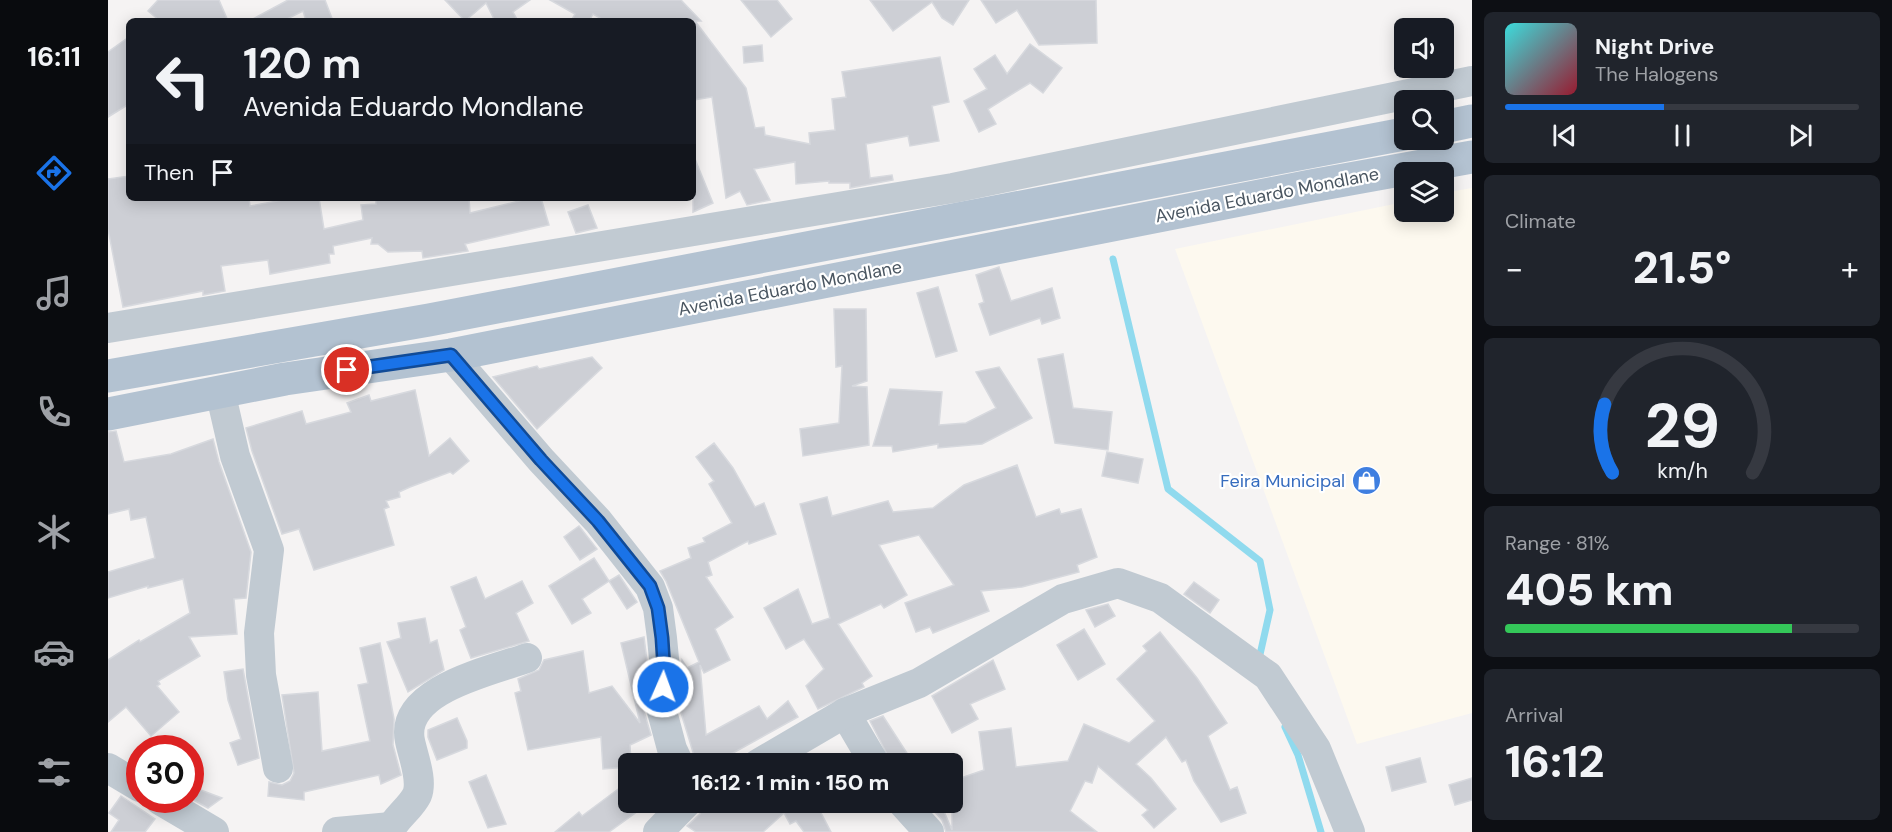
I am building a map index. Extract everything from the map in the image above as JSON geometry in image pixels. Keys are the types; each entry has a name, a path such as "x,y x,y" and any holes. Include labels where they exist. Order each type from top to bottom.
{"main road":[{"path":"1454,125 1472,121"},
{"name":"Avenida Eduardo Mondlane","path":"108,376 429,320 1394,137"},
{"name":"Avenida Eduardo Mondlane","path":"108,414 285,379 451,355 1311,186 1472,157"}],"street":[{"path":"108,328 953,188 1472,81"},
{"path":"451,355 541,460 598,521 650,586 658,608 662,638 664,669 660,704 674,753"},
{"path":"220,392 235,456 269,550 260,633 260,654 261,675 278,768"},
{"path":"777,753 845,713 919,683 1063,599 1118,583 1160,598 1268,676 1316,748 1350,832"},
{"path":"338,832 390,830 417,796 419,785 408,731 411,716 419,705 433,694 527,658"},
{"path":"845,713 868,753"},
{"path":"108,768 126,779"},
{"path":"182,813 214,832"},
{"path":"658,832 676,813"},
{"path":"912,813 929,832"}],"shaded area":[{"name":"Feira Municipal","path":"1472,188 1472,713 1357,744 1175,249 1394,204 1394,222 1454,222 1454,191"}],"building":[{"path":"158,0 219,0 227,18 156,18 148,11"},
{"path":"288,0 325,0 332,18 305,18 303,11 289,18 255,18"},
{"path":"445,0 530,0 513,12 516,18 494,18 486,3 468,18 462,18"},
{"path":"550,0 681,0 701,21 696,21 696,18 600,18 593,14 591,18 573,18 575,14"},
{"path":"741,0 777,0 792,19 771,37"},
{"path":"870,0 969,0 953,25 942,18 932,2 893,31"},
{"path":"981,0 1096,0 1097,43 1039,45 1017,10 996,23"},
{"path":"696,22 746,88 755,128 764,127 765,135 810,144 809,133 835,130 832,99 846,97 842,72 940,57 949,102 932,106 939,141 910,146 908,136 866,144 870,178 892,175 893,180 850,188 850,183 829,183 829,181 796,184 795,162 754,169 770,200 747,205 740,191 726,198 712,97 696,100"},
{"path":"126,39 126,106 108,117 108,52"},
{"path":"1030,44 1062,68 1043,93 1030,83 988,109 996,124 979,132 964,101 987,89 974,69 995,55 1007,74"},
{"path":"762,45 763,61 744,63 743,47"},
{"path":"696,161 713,203 693,212 693,201 696,201"},
{"path":"126,176 126,201 249,201 250,206 278,201 319,201 324,229 363,220 361,205 376,204 376,201 469,201 470,213 519,201 542,201 549,225 465,244 468,251 423,258 422,251 388,252 378,244 371,244 372,238 333,246 334,254 329,254 330,263 270,274 268,260 221,266 225,291 203,295 203,291 123,307 108,229 108,179"},
{"path":"588,205 597,228 576,233 568,212"},
{"path":"999,267 1011,301 1052,288 1060,318 1042,324 1040,318 990,335 979,304 984,302 976,275"},
{"path":"938,287 957,351 936,357 917,293"},
{"path":"834,309 866,309 867,381 852,386 867,387 869,445 803,456 800,429 839,423 842,366 836,367"},
{"path":"1063,354 1073,408 1112,412 1108,450 1055,443 1038,359"},
{"path":"592,357 602,368 537,429 493,377 537,366 539,369"},
{"path":"999,367 1032,418 982,444 938,448 938,444 893,452 892,446 873,446 890,389 942,392 939,425 966,423 996,408 976,372"},
{"path":"415,390 429,456 450,438 469,461 453,474 450,472 410,487 399,492 400,497 386,501 389,507 384,509 394,545 314,570 299,529 282,534 246,428 302,411 306,424 351,412 347,403 369,395 371,401"},
{"path":"116,431 124,462 171,454 213,439 251,552 246,598 234,599 237,634 189,637 200,656 158,681 160,684 157,686 179,712 152,735 126,707 108,722 108,660 139,640 140,642 190,613 183,579 148,588 148,586 108,598 108,572 155,558 146,517 131,520 129,509 108,514 108,432"},
{"path":"714,443 733,468 755,507 764,503 776,534 749,544 748,541 708,562 712,575 706,577 733,617 715,629 730,660 704,673 700,665 706,735 759,706 767,719 788,701 798,717 733,753 693,753 678,703 682,660 687,668 699,662 660,571 691,558 688,548 705,542 703,538 732,523 709,484 714,481 696,457"},
{"path":"1107,452 1143,459 1138,483 1102,476"},
{"path":"1017,465 1036,517 1059,509 1061,514 1081,509 1097,557 1077,565 1079,572 1022,587 981,591 989,611 933,633 930,627 916,632 905,603 954,585 919,535 879,545 907,595 884,608 881,604 838,624 872,676 862,683 864,687 818,709 806,686 824,669 804,639 786,649 764,608 798,589 812,624 830,618 800,504 827,497 832,516 888,501 893,512 933,508 964,485"},
{"path":"579,526 597,549 580,560 564,537"},
{"path":"594,558 609,581 582,599 591,613 572,624 549,586"},
{"path":"619,575 637,602 627,609 609,581"},
{"path":"476,577 485,599 522,581 533,603 516,613 529,641 471,658 460,630 466,627 451,587"},
{"path":"1194,582 1219,600 1210,613 1184,594"},
{"path":"1108,604 1115,616 1095,627 1086,610"},
{"path":"425,618 430,643 437,640 444,670 408,692 387,642 401,638 398,623"},
{"path":"1084,629 1105,664 1078,680 1057,645"},
{"path":"1160,632 1197,678 1227,723 1208,736 1230,790 1237,787 1246,813 1221,822 1194,781 1186,760 1182,762 1166,737 1136,764 1151,778 1176,809 1154,828 1142,815 1148,810 1098,766 1092,783 1085,781 1070,811 1097,832 946,832 942,820 936,813 945,813 952,830 952,813 963,813 963,777 984,770 979,732 1011,728 1016,767 1068,761 1084,724 1129,743 1155,721 1117,679 1147,651 1143,646"},
{"path":"644,637 648,669 643,708 651,735 630,745 630,753 618,753 618,768 603,769 601,737 528,750 515,693 521,691 518,679 539,670 544,660 583,651 589,693 612,686 640,723 621,643"},
{"path":"380,643 394,719 393,745 401,775 381,784 379,775 304,792 304,800 268,796 269,782 282,785 290,781 294,773 282,695 318,692 322,751 370,741 358,685 368,683 360,648"},
{"path":"993,660 1005,689 970,704 978,719 952,733 932,696"},
{"path":"243,669 259,758 238,765 230,743 241,739 228,700 224,672"},
{"path":"883,716 907,753 886,753 870,721"},
{"path":"457,718 467,741 467,748 437,760 428,737 428,730"},
{"path":"1420,758 1426,782 1392,791 1386,767"},
{"path":"486,775 506,824 488,828 469,782"},
{"path":"1472,778 1472,800 1455,805 1449,785"},
{"path":"618,789 618,813 635,813 609,832 555,832 579,812 582,816"},
{"path":"204,791 222,798 208,808 204,806"},
{"path":"121,796 126,799 126,813 146,813 155,819 145,832 111,832 119,820 109,813"},
{"path":"784,813 763,832 696,832 687,826 700,814"},
{"path":"784,813 821,813 831,832 804,832 796,821 790,824"}],"waterway":[{"path":"1113,259 1168,489 1260,561 1270,610 1259,659"},
{"path":"1285,727 1298,755 1321,832"}],"place":[{"name":"Feira Municipal","path":"1366,481"}],"route":[{"path":"347,370 451,355 541,460 598,521 650,586 658,608 662,638 663,687"}]}
